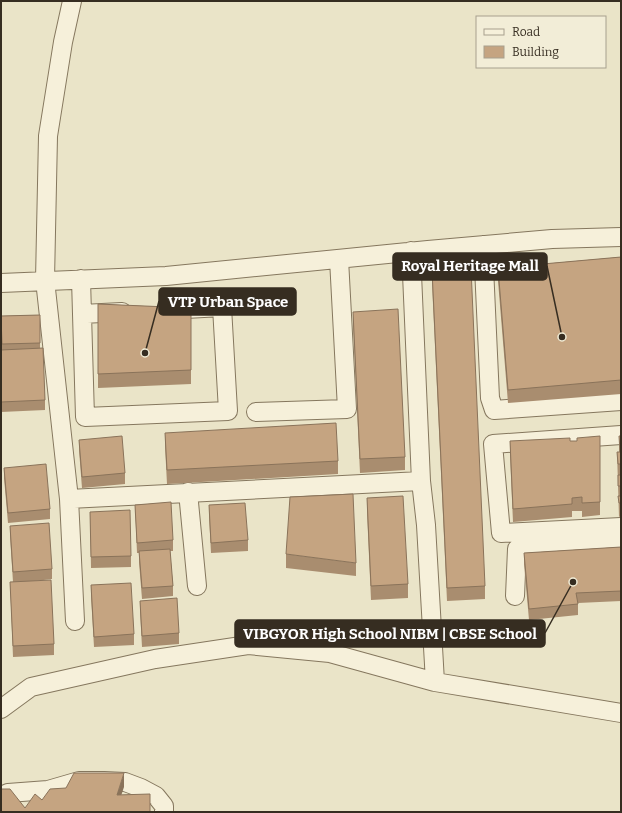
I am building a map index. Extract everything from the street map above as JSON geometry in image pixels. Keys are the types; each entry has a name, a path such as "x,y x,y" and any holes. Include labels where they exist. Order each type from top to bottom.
{"street":[{"path":"72,1 63,42 48,136 45,280 69,498 75,621"},
{"path":"1,283 166,276 411,251 552,239 621,237"},
{"path":"484,245 490,398 494,410 621,401"},
{"path":"411,251 421,481 426,526 435,682"},
{"path":"256,412 347,409 339,259"},
{"path":"81,279 84,418 228,412 222,307 82,314"},
{"path":"621,435 493,444 501,533 621,527"},
{"path":"69,498 421,481"},
{"path":"188,492 197,586"},
{"path":"515,596 516,550 523,547 621,543"},
{"path":"1,709 31,687 156,659 248,644 330,653 435,682 621,713"},
{"path":"1,796 8,793 48,790 79,781 125,782 156,796 164,806 164,812"}],"building":[{"path":"621,257 621,380 508,390 498,268"},
{"path":"471,268 485,586 447,588 432,270"},
{"path":"98,304 191,308 191,370 98,374"},
{"path":"398,309 405,457 360,459 353,312"},
{"path":"40,315 40,343 2,344 1,316"},
{"path":"43,348 45,400 1,402 1,350"},
{"path":"336,423 338,461 167,470 165,433"},
{"path":"122,436 125,473 82,477 79,440"},
{"path":"600,436 600,502 582,503 582,497 572,498 572,504 513,509 510,441 570,438 570,441 577,441 577,438"},
{"path":"619,436 621,436 621,464 618,464 617,452 620,452"},
{"path":"46,464 50,509 8,513 4,468"},
{"path":"618,475 621,475 621,486 618,486"},
{"path":"353,494 356,563 286,554 290,497"},
{"path":"403,496 408,584 371,586 367,498"},
{"path":"618,496 621,496 621,503 619,503"},
{"path":"171,502 173,540 137,543 135,505"},
{"path":"245,503 248,540 211,543 209,505"},
{"path":"130,510 131,556 91,557 90,512"},
{"path":"49,523 52,569 13,572 10,526"},
{"path":"621,547 621,591 576,593 578,604 529,609 524,553"},
{"path":"170,549 173,586 142,588 139,551"},
{"path":"51,580 54,644 13,646 10,582"},
{"path":"131,583 134,634 94,637 91,585"},
{"path":"177,598 179,633 142,636 140,601"},
{"path":"74,773 124,773 117,795 150,794 150,812 1,812 1,789 10,789 25,808 35,794 42,800 50,789 66,788"}],"place":[{"name":"Royal Heritage Mall","path":"562,337"},
{"name":"VTP Urban Space","path":"145,353"},
{"name":"VIBGYOR High School NIBM | CBSE School","path":"573,582"}]}
